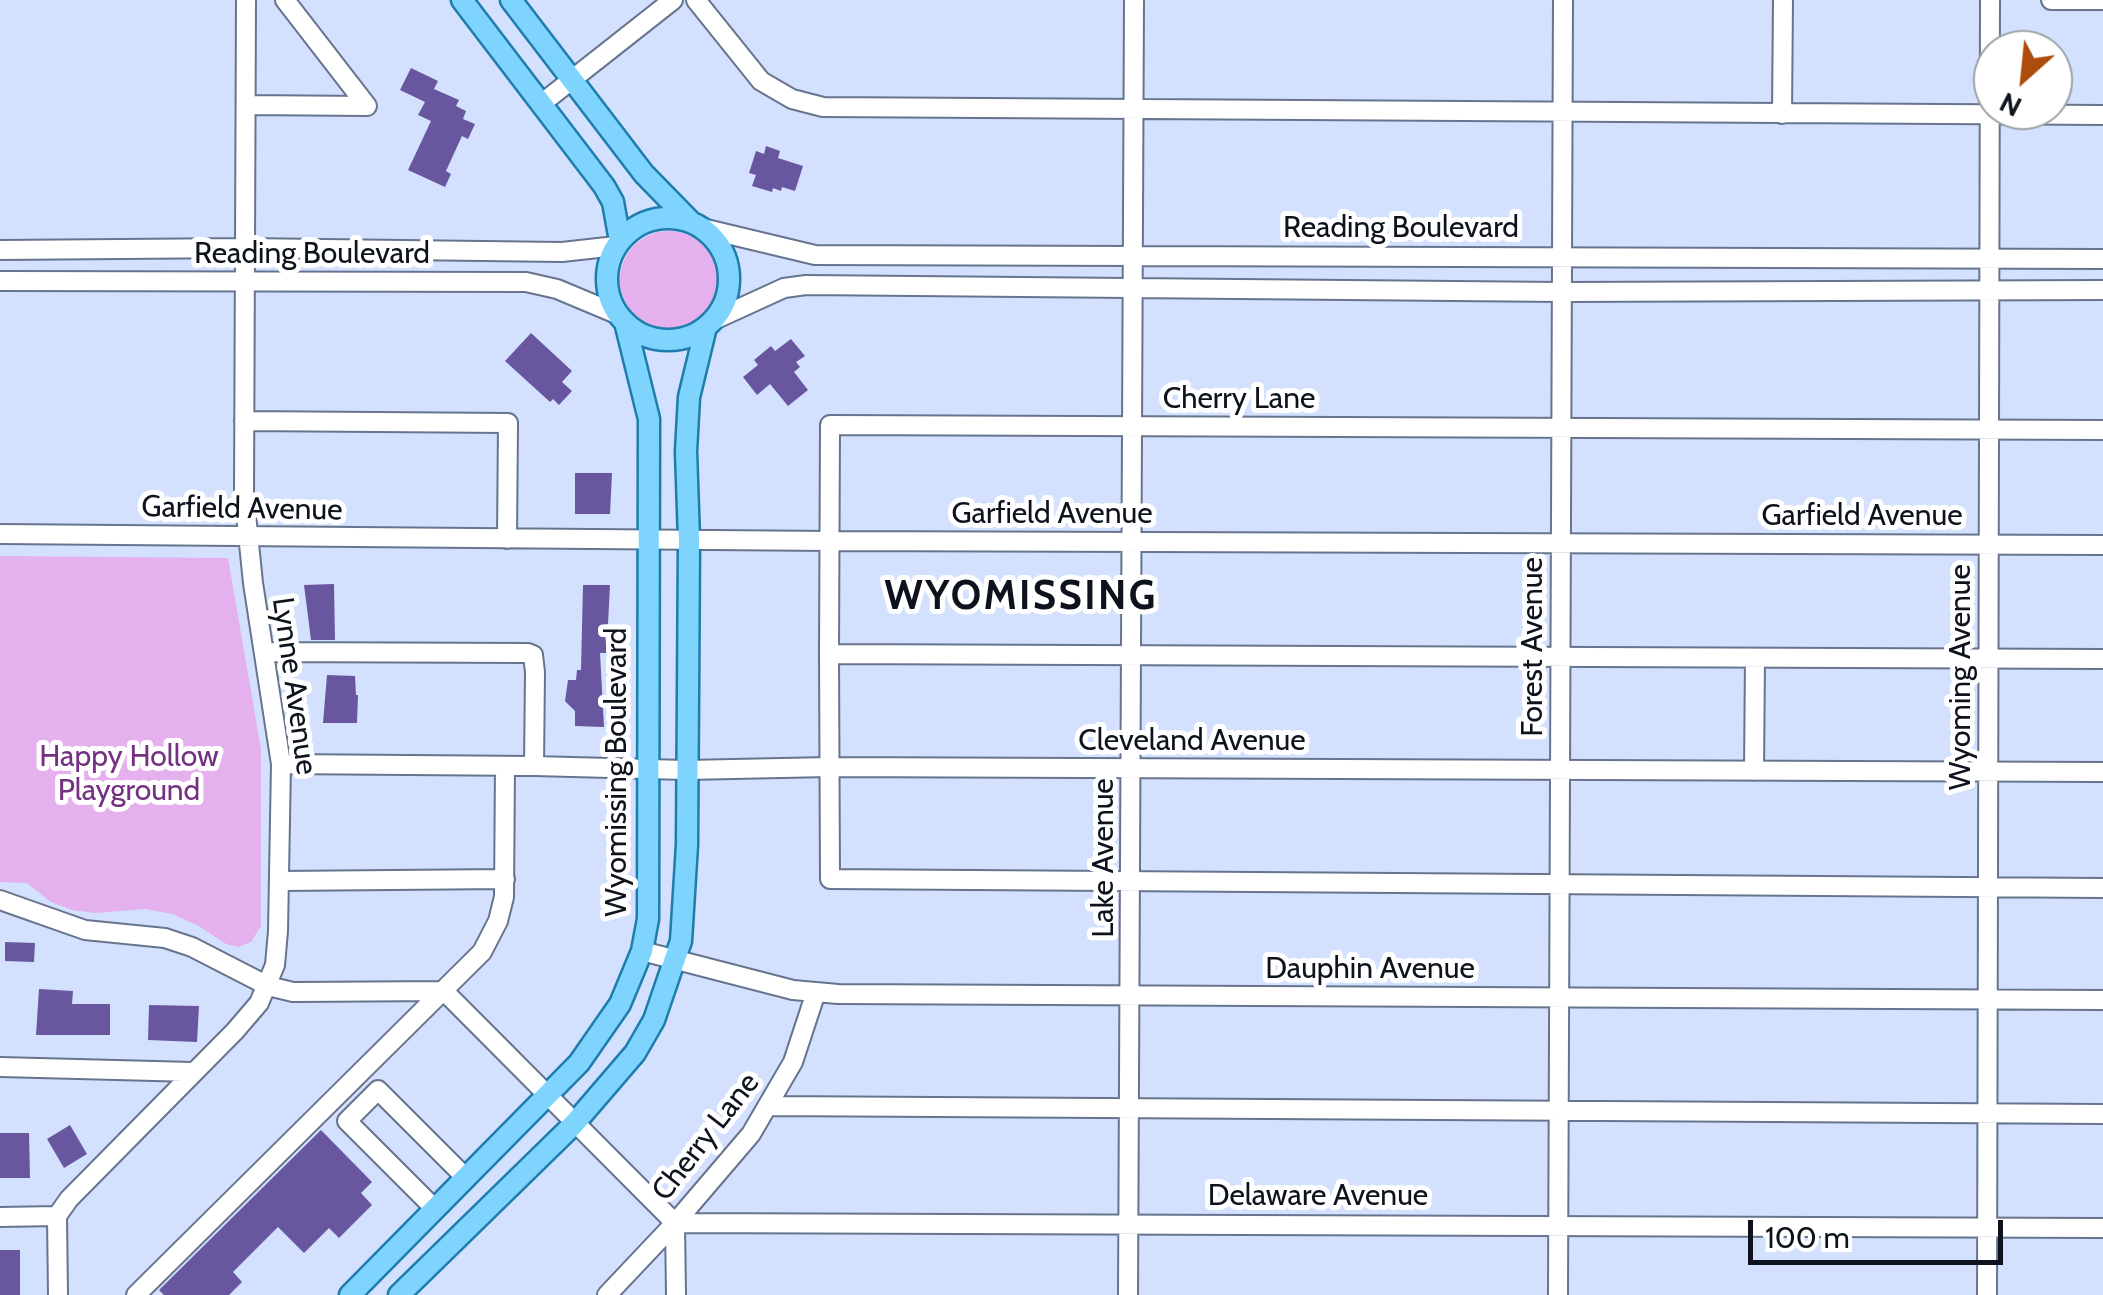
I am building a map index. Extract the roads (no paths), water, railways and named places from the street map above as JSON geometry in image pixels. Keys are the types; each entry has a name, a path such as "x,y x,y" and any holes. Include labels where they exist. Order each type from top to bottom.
{"main road":[{"path":"462,0 604,186 615,210 618,243 607,277 611,301 622,318 647,336 664,340 690,336 709,324"},
{"path":"399,1295 574,1124 635,1053 654,1020 684,915 689,396 709,324 728,294 729,272 722,250 644,174 511,0"},
{"path":"618,243 648,221 666,218 696,225"},
{"name":"Wyomissing Boulevard","path":"350,1295 548,1096 604,1030 632,981 642,951 648,919 650,419 622,318"}],"street":[{"name":"Lynne Avenue","path":"57,1216 235,1031 268,986 278,931 281,764 246,536 246,0"},
{"path":"246,105 367,106 285,0"},
{"path":"541,104 673,0"},
{"path":"696,0 761,81 781,95 810,105 1134,111 1973,114"},
{"name":"Lake Avenue","path":"1128,1295 1134,0"},
{"name":"Forest Avenue","path":"1558,1295 1562,0"},
{"path":"1782,114 1783,0"},
{"name":"Wyoming Avenue","path":"1990,0 1990,30"},
{"path":"2050,0 2103,0"},
{"path":"2073,115 2103,115"},
{"name":"Wyoming Avenue","path":"1986,1295 1990,130"},
{"name":"Reading Boulevard","path":"696,225 816,256 2103,259"},
{"name":"Reading Boulevard","path":"0,250 562,252 594,251 618,243"},
{"name":"Reading Boulevard","path":"0,282 526,282 557,289 622,318"},
{"name":"Reading Boulevard","path":"709,324 784,288 806,285 1562,292 2103,290"},
{"path":"244,421 508,423 507,539"},
{"name":"Cherry Lane","path":"1132,882 830,879 830,425 2103,430"},
{"name":"Garfield Avenue","path":"0,534 2103,545"},
{"path":"264,652 528,653 533,656 534,672 534,766"},
{"path":"829,654 2103,659"},
{"path":"1754,771 1755,658"},
{"name":"Cleveland Avenue","path":"281,764 686,770 830,767 2103,772"},
{"path":"136,1295 489,941 501,912 505,879 505,766"},
{"path":"279,881 505,879"},
{"path":"1132,882 2103,888"},
{"path":"0,900 69,926 165,938 268,986 294,992 444,990 675,1223 676,1295"},
{"name":"Dauphin Avenue","path":"642,951 793,990 816,992 2103,1000"},
{"name":"Cherry Lane","path":"607,1295 675,1223 750,1134 793,1062 816,992"},
{"path":"0,1067 194,1072"},
{"path":"435,1209 347,1121 357,1110 378,1090 466,1178"},
{"path":"769,1106 2103,1114"},
{"path":"0,1217 57,1216 58,1295"},
{"name":"Delaware Avenue","path":"675,1223 2103,1228"}],"district":[{"name":"WYOMISSING","path":"1021,597"}],"park label":[{"name":"Happy Hollow Playground","path":"129,774"}]}
